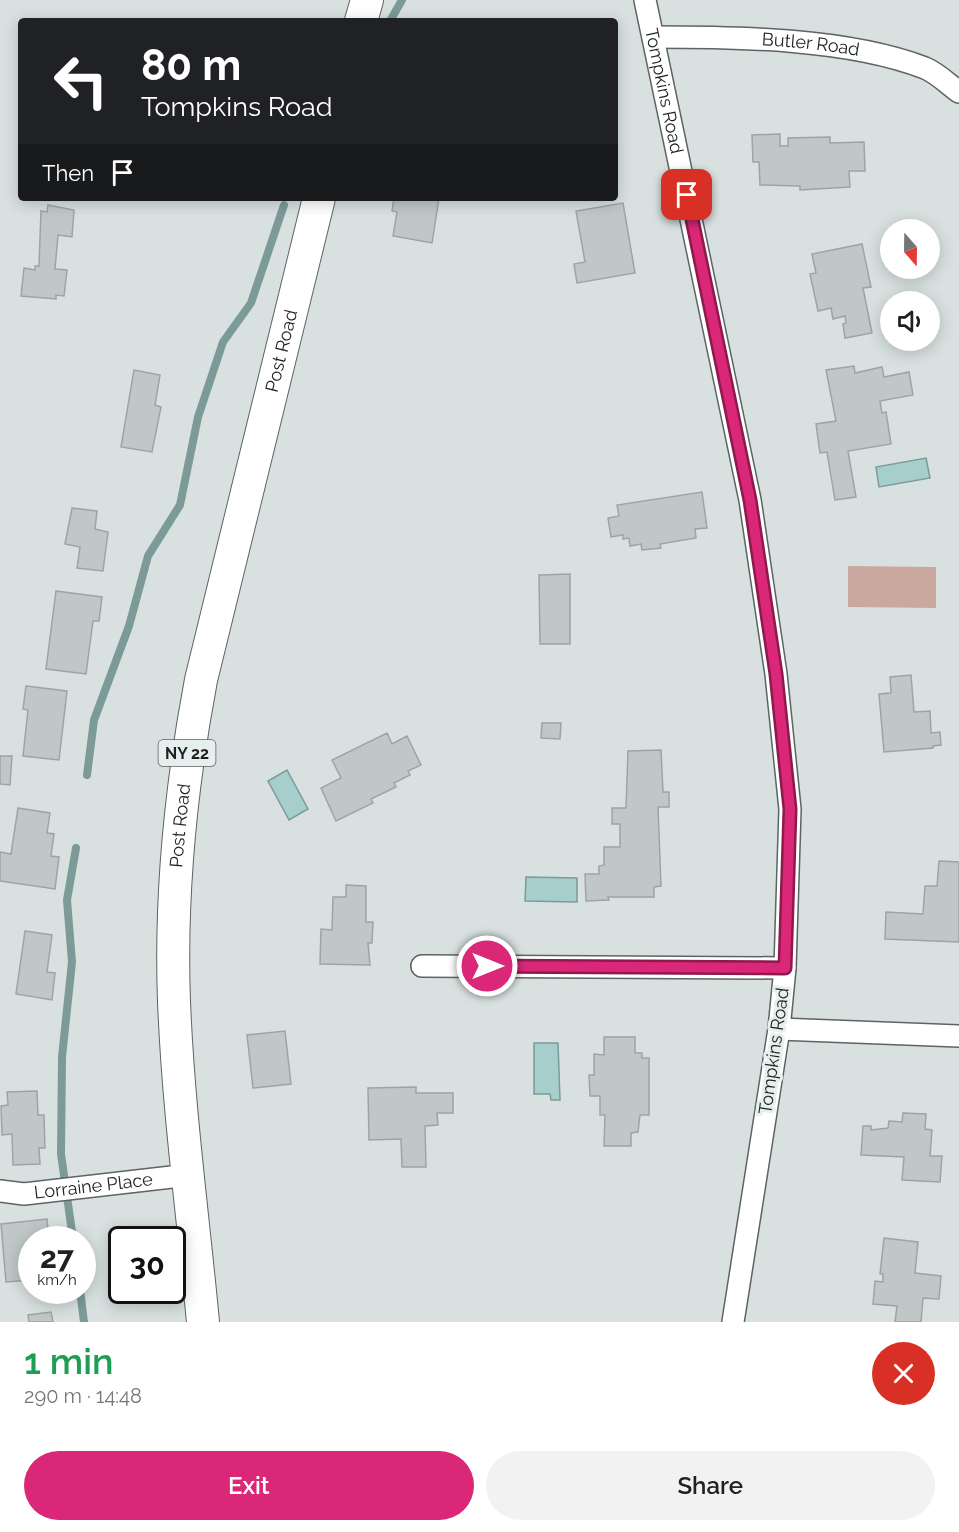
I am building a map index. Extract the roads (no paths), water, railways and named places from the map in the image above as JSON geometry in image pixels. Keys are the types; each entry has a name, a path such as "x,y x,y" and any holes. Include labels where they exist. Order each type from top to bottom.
{"main road":[{"path":"363,18 367,0"},
{"name":"Post Road","path":"204,1322 174,1001 178,836 188,753 201,680 318,201"}],"street":[{"name":"Tompkins Road","path":"645,0 750,500 776,674 790,809 785,968 779,1029 733,1322"},
{"name":"Butler Road","path":"653,37 820,44 927,69 959,92"},
{"path":"422,966 785,968"},
{"path":"779,1029 959,1036"},
{"name":"Lorraine Place","path":"0,1191 24,1194 189,1175"}],"water":[{"path":"926,458 930,478 879,487 876,467"},
{"path":"287,770 308,809 289,820 268,781"},
{"path":"526,877 577,878 577,902 525,901"},
{"path":"534,1043 558,1043 560,1100 551,1100 550,1094 534,1094"}],"waterway":[{"path":"392,18 402,0"},
{"path":"87,775 94,720 129,626 148,556 180,505 198,417 223,342 251,303 284,205"},
{"path":"71,1226 61,1154 62,1057 72,962 67,900 76,848"},
{"path":"82,1304 84,1322"}]}
